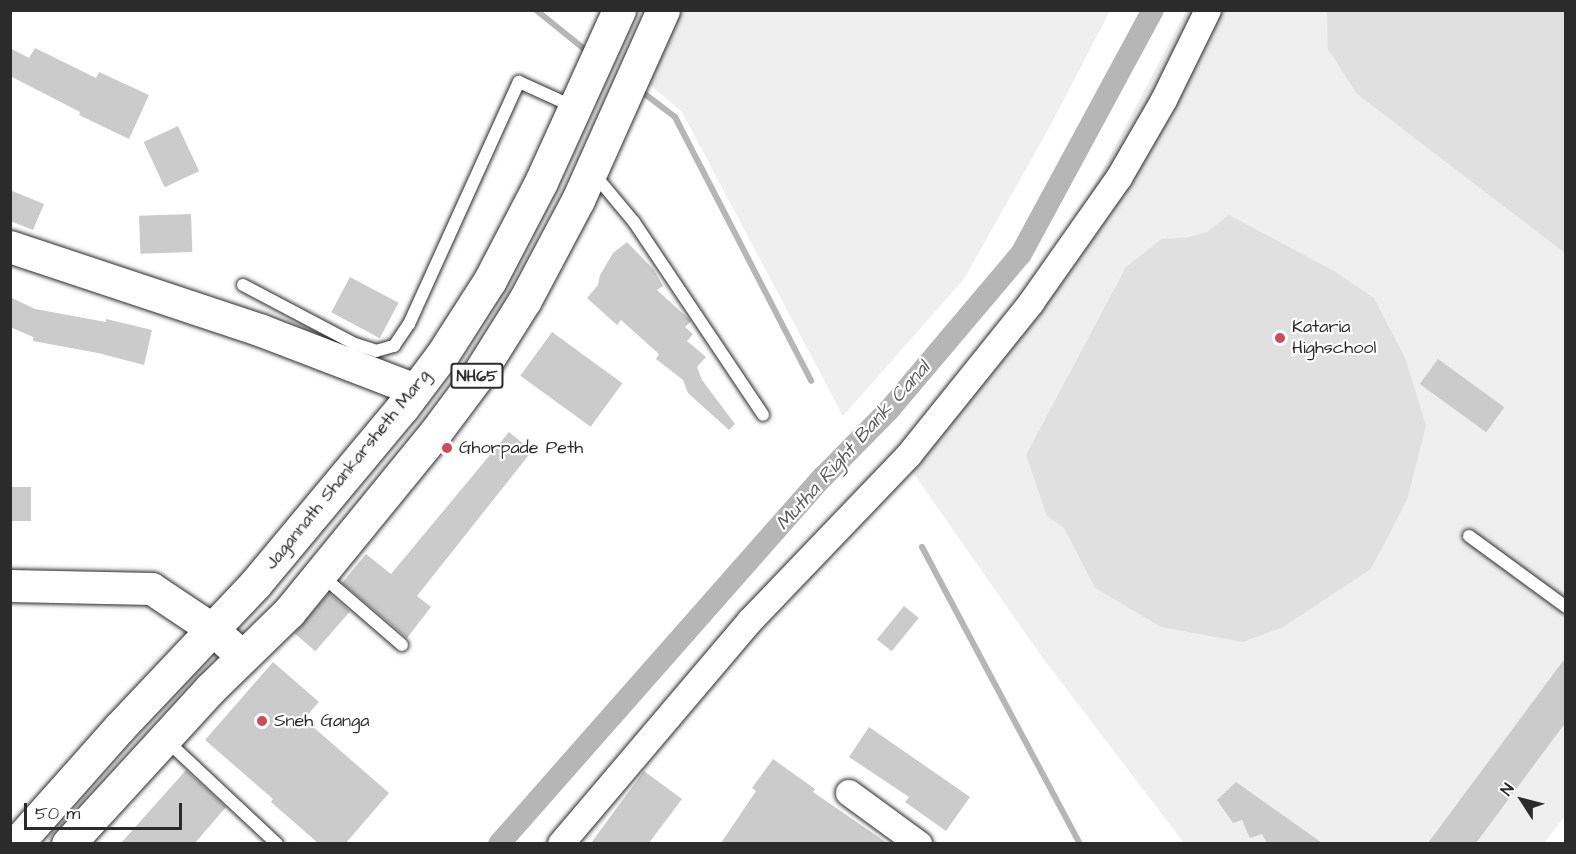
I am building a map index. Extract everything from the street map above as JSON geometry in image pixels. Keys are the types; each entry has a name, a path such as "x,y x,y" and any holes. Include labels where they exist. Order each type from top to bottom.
{"highway":[{"name":"Jagannath Shankarsheth Marg","path":"16,843 256,583 416,390 490,280 541,182 619,10"},
{"name":"NH65","path":"68,843 243,657 289,612 435,434 476,378 525,300 591,171 660,17"}],"street":[{"path":"561,843 750,621 909,455 1031,303 1119,178 1164,100 1208,10"},
{"path":"10,247 262,331 416,390"},
{"path":"10,586 152,589 212,629 243,657"},
{"path":"849,793 919,843"}],"lane":[{"path":"243,285 355,344 376,351 394,346 409,324 519,82 578,102"},
{"path":"591,171 634,222 763,415"},
{"path":"1469,536 1566,607"},
{"path":"320,574 402,645"},
{"path":"165,739 278,843"}],"shaded area":[{"path":"677,11 1110,11 1048,130 964,279 843,416 682,112 648,83"},
{"name":"Kataria Highschool","path":"1186,11 1565,11 1566,815 1544,843 1184,843 1042,657 907,464 1081,211"},
{"path":"1327,11 1565,11 1565,253 1357,94 1328,49"},
{"path":"1229,215 1334,271 1374,298 1406,360 1426,426 1407,500 1371,569 1283,627 1243,642 1161,627 1095,588 1064,528 1047,516 1026,455 1126,267 1162,239 1189,237 1207,232"}],"building":[{"path":"10,48 29,58 35,48 96,78 99,72 149,95 129,139 79,115 80,112 10,76"},
{"path":"178,126 199,171 165,187 144,142"},
{"path":"10,190 44,204 33,230 10,221"},
{"path":"191,214 192,252 140,254 139,216"},
{"path":"627,242 654,270 663,286 657,290 691,321 685,327 693,334 687,341 706,357 697,367 702,380 735,424 729,430 688,393 683,380 656,359 659,354 621,320 617,325 587,298 598,285 600,275 613,253"},
{"path":"350,277 399,303 380,338 331,312"},
{"path":"10,297 35,309 106,322 106,319 152,330 144,365 98,353 33,341 33,337 10,327"},
{"path":"552,332 622,383 591,427 520,376"},
{"path":"1438,359 1504,407 1486,432 1420,384"},
{"path":"509,432 532,451 417,596 431,607 407,638 342,583 366,554 391,574"},
{"path":"10,487 31,487 31,521 10,521"},
{"path":"329,593 350,611 315,651 294,633"},
{"path":"904,606 919,618 892,651 877,639"},
{"path":"1566,657 1566,722 1476,843 1428,843"},
{"path":"273,662 319,702 304,719 389,793 346,843 318,843 271,802 273,799 205,740"},
{"path":"869,727 970,797 946,831 905,802 909,797 849,757"},
{"path":"773,759 815,789 813,792 887,843 721,843 756,791 752,788"},
{"path":"186,770 226,807 195,843 121,843"},
{"path":"644,771 682,799 649,843 591,843"},
{"path":"1236,782 1322,843 1267,843 1262,834 1250,838 1242,820 1233,823 1217,800"}],"waterway":[{"path":"536,10 588,52"},
{"name":"Mutha Right Bank Canal","path":"499,844 823,477 889,410 1021,254 1153,10"},
{"path":"637,88 675,117 811,381"},
{"path":"922,547 1080,844"}],"place":[{"name":"Kataria Highschool","path":"1280,338"},
{"name":"Ghorpade Peth","path":"447,448"},
{"name":"Sneh Ganga","path":"262,721"}]}
